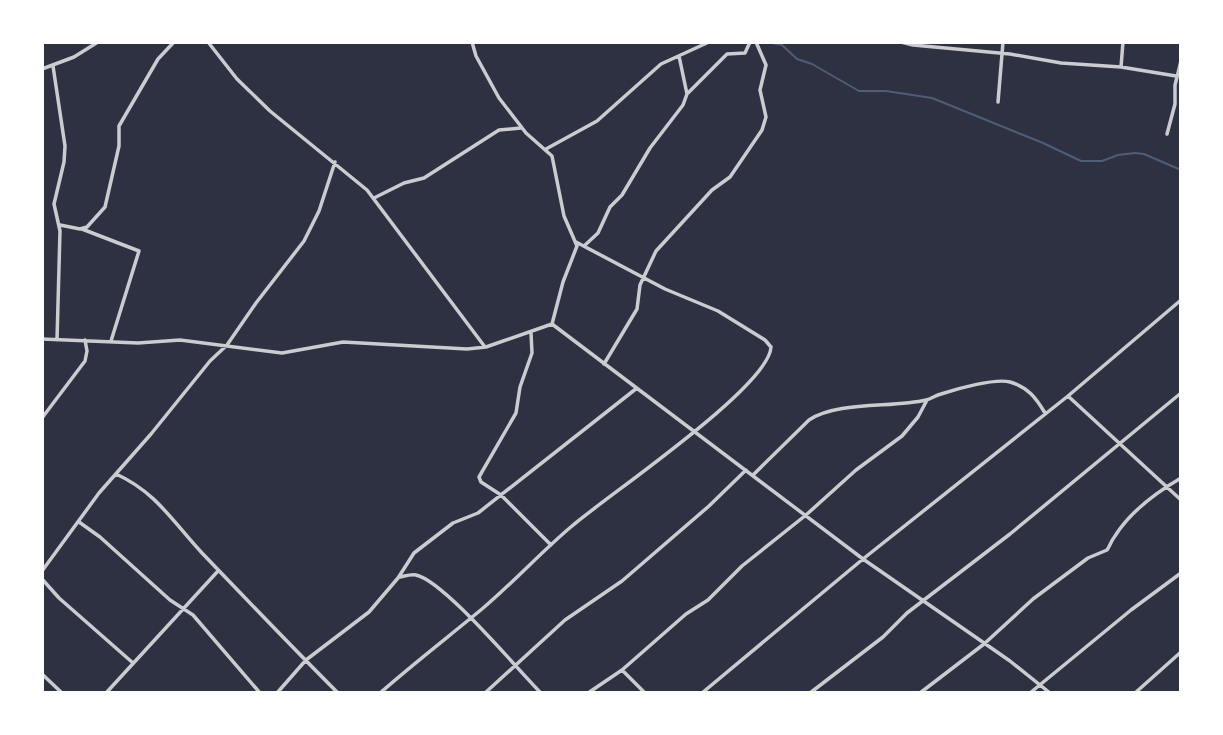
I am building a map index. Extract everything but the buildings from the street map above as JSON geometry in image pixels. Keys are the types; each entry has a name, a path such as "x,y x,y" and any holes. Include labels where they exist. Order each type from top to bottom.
{"street":[{"path":"42,69 74,57 98,42"},
{"path":"80,229 91,224 107,204 111,173 119,146 119,126 158,59 174,42"},
{"path":"208,42 252,93 374,198 486,347"},
{"path":"472,42 476,56 499,98 522,128 552,156 556,168 565,220 576,242 552,324"},
{"path":"546,149 597,121 659,65 709,42"},
{"path":"584,246 598,233 610,207 624,192 650,148 683,105 687,94 719,60 727,54 745,52 750,42"},
{"path":"604,364 637,309 643,278 656,251 712,190 733,173 764,124 766,117 760,90 766,65 756,42"},
{"path":"901,42 1002,53 1061,63 1121,67 1176,76"},
{"path":"998,102 1003,42"},
{"path":"1121,67 1123,42"},
{"path":"679,56 687,94"},
{"path":"1167,134 1175,104 1176,76 1181,61"},
{"path":"53,66 65,146 64,162 54,198 60,225 57,340"},
{"path":"374,198 404,183 427,177 499,130 522,128"},
{"path":"42,571 99,493 204,368 228,345 256,303 304,241 319,211 335,162"},
{"path":"60,225 80,229 139,251 111,342"},
{"path":"380,693 499,594 580,519 693,432 753,378 765,363 771,347 765,340 718,311 643,278 576,242"},
{"path":"702,693 863,559 1068,396 1181,300"},
{"path":"42,340 147,343 180,340 282,353 343,342 431,348 486,347 552,324"},
{"path":"552,324 863,559 1050,693"},
{"path":"531,333 532,353 520,387 516,413 479,475 481,482 501,495 551,545"},
{"path":"42,418 85,361 85,340"},
{"path":"753,475 817,416 857,407 927,400 954,390 1007,381 1033,394 1045,413"},
{"path":"277,693 306,660 364,617 398,578 414,553 453,523 478,513 637,388"},
{"path":"810,693 883,637 902,617 1181,393"},
{"path":"1068,396 1181,499"},
{"path":"588,693 622,670 687,614 708,600 742,566 806,515 856,470 905,433 927,400"},
{"path":"485,693 565,620 622,581 709,506 746,470"},
{"path":"116,474 151,495 165,514 338,693"},
{"path":"920,693 984,644 1033,599 1088,558 1107,550 1114,536 1126,523 1167,486 1181,478"},
{"path":"79,522 100,537 170,600 197,618 260,693"},
{"path":"106,693 219,570"},
{"path":"1030,693 1137,605 1181,573"},
{"path":"398,578 413,574 439,588 541,693"},
{"path":"42,579 59,598 133,663"},
{"path":"1135,693 1181,652"},
{"path":"622,670 645,693"},
{"path":"42,674 62,693"}],"waterway":[{"path":"767,42 782,45 797,59 812,64 859,91 886,91 932,98 1081,161 1102,161 1135,153 1144,154 1181,170"}]}
